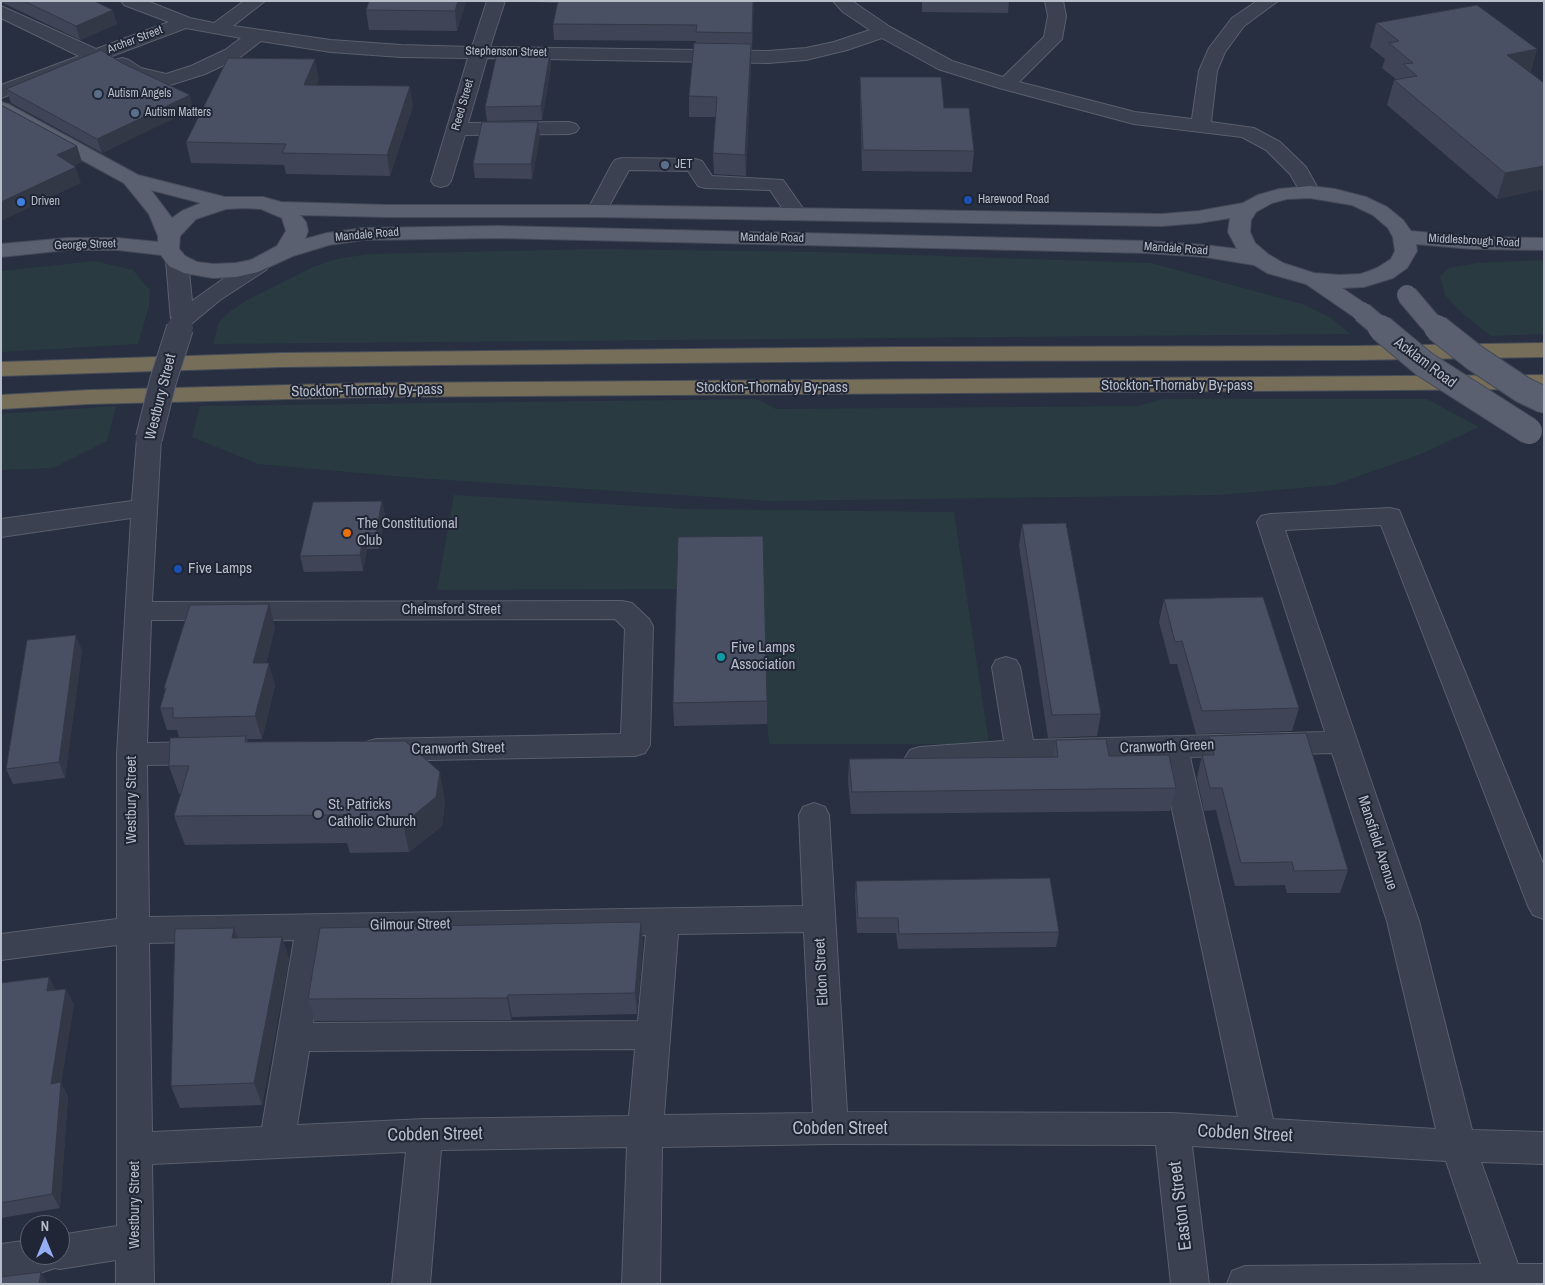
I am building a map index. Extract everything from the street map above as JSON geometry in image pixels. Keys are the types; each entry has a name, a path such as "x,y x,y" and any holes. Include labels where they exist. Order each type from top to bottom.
{"highway":[{"path":"1,369 280,360 1544,350"},
{"name":"Stockton-Thornaby By-pass","path":"1,402 99,397 371,390 1544,382"}],"main road":[{"name":"Mandale Road","path":"1,108 131,179 225,203"},
{"name":"Mandale Road","path":"131,179 160,213 171,248 192,268 213,271 236,270 258,265 285,251 327,239 363,234 498,232 1129,246 1205,251 1260,259"},
{"name":"Mandale Road","path":"171,248 177,225 189,215 225,203 245,202 263,203 279,208 387,211 597,211 1162,220 1199,217 1249,208 1264,199 1286,193 1310,192 1335,195 1359,201 1380,212 1396,224 1404,237"},
{"path":"279,208 289,214 295,222 297,232 285,251"},
{"path":"1249,208 1240,219 1239,232 1246,246 1260,259 1275,268 1312,279 1339,282 1364,280 1385,273 1399,263 1406,251 1404,237"},
{"name":"Middlesbrough Road","path":"1404,237 1472,243 1544,244"},
{"name":"George Street","path":"1,251 67,244 118,244 171,248"},
{"path":"1399,263 1407,295 1430,322 1474,358 1524,390 1544,400"},
{"name":"Acklam Road","path":"1312,279 1362,312 1424,364 1478,400 1536,434"}],"street":[{"name":"Stephenson Street","path":"130,1 185,22 217,29 331,46 401,51 768,57 806,54 840,46 884,31"},
{"path":"217,29 256,1"},
{"name":"Reed Street","path":"441,181 496,1"},
{"path":"842,1 849,8 884,31 945,65 1006,84 1134,118 1247,132 1274,146 1299,171 1310,192"},
{"path":"1006,84 1052,40 1057,16 1054,1"},
{"path":"1202,126 1208,72 1216,52 1238,22 1269,1"},
{"path":"1,11 102,53 134,72 149,78 167,80 198,70 232,54 257,35"},
{"name":"Archer Street","path":"1,92 185,22"},
{"path":"456,129 569,128"},
{"path":"597,211 622,164 694,165 705,182 776,184 796,214"},
{"name":"Westbury Street","path":"135,1284 136,1149 132,930 132,754 138,611 150,438 163,381 182,320 171,248"},
{"path":"182,320 212,294 258,265"},
{"path":"1,528 144,508"},
{"name":"Mansfield Avenue","path":"1506,1283 1458,1146 1403,921 1270,522 1390,516 1544,906"},
{"name":"Chelmsford Street","path":"138,611 622,610 639,626 635,746"},
{"path":"1006,667 1020,751"},
{"name":"Cranworth Green","path":"920,758 1020,751 1343,742"},
{"name":"Cranworth Street","path":"352,750 635,746"},
{"path":"1173,747 1259,1135"},
{"path":"132,754 236,752"},
{"name":"Eldon Street","path":"814,815 831,1128"},
{"name":"Gilmour Street","path":"1,947 132,930 819,919"},
{"path":"641,1284 646,1132 663,921"},
{"path":"277,1142 312,927"},
{"path":"294,1037 654,1035"},
{"name":"Cobden Street","path":"136,1149 425,1135 831,1128 1172,1129 1458,1146 1544,1148"},
{"name":"Easton Street","path":"1172,1129 1190,1284"},
{"path":"411,1284 425,1135"},
{"path":"70,1250 136,1240"},
{"path":"1,1262 20,1259"},
{"path":"1245,1284 1544,1282"}],"shaded area":[{"path":"595,249 820,252 1151,263 1302,304 1330,317 1350,334 213,344 219,322 229,312 247,300 313,267 336,259 370,254"},
{"path":"1544,260 1544,334 1491,336 1460,311 1445,295 1440,276 1449,268 1477,263"},
{"path":"95,261 133,270 150,290 149,306 138,344 1,352 1,271"},
{"path":"757,399 776,409 1138,406 1163,399 1427,399 1479,427 1421,454 1334,485 1219,495 771,501 417,478 258,464 192,437 200,406"},
{"path":"116,406 107,441 53,468 1,470 1,414"},
{"path":"454,495 687,509 954,512 989,744 769,744 767,724 678,589 437,590"}],"building":[{"path":"24,1 94,1 113,10 76,26"},
{"path":"369,1 458,1 455,11 366,10"},
{"path":"558,1 753,1 752,33 696,32 697,25 553,24"},
{"path":"1477,5 1537,49 1507,55 1544,83 1544,166 1505,173 1394,80 1417,76 1403,64 1413,63 1389,43 1399,41 1376,23"},
{"path":"694,43 751,44 745,155 713,153 717,97 689,96"},
{"path":"101,50 122,63 190,95 97,139 6,89"},
{"path":"497,53 550,53 541,106 485,107"},
{"path":"228,58 315,59 304,85 410,86 387,155 282,153 286,144 186,142"},
{"path":"860,77 941,77 944,108 969,108 974,151 863,150"},
{"path":"1,105 77,146 57,155 76,167 1,202"},
{"path":"482,122 538,122 531,164 473,164"},
{"name":"The Constitutional Club","path":"382,501 376,533 364,533 360,555 300,556 313,502"},
{"path":"1066,523 1101,714 1052,715 1022,524"},
{"name":"Five Lamps Association","path":"763,536 767,701 673,703 678,537"},
{"path":"1263,597 1299,708 1202,711 1182,641 1175,642 1164,599"},
{"path":"269,604 253,663 269,663 255,716 173,718 173,708 160,708 166,688 164,688 190,605"},
{"path":"76,635 59,762 6,769 27,640"},
{"path":"1306,733 1348,870 1294,871 1292,862 1241,863 1222,788 1210,788 1202,755 1214,755 1209,736"},
{"path":"246,736 245,742 405,741 440,772 436,797 403,824 342,824 345,815 174,816 189,766 169,766 170,738"},
{"path":"1106,739 1109,756 1169,755 1176,788 852,792 849,759 1058,757 1056,740"},
{"path":"1050,878 1059,932 899,934 898,918 858,918 856,881"},
{"path":"641,922 635,993 508,995 507,998 308,999 320,928"},
{"path":"234,928 232,938 282,937 254,1083 171,1086 175,929"},
{"path":"49,977 47,991 66,989 51,1084 61,1082 52,1194 1,1203 1,983"},
{"path":"41,1272 39,1284 1,1284 1,1277"}],"place":[{"name":"Autism Angels","path":"98,94"},
{"name":"Autism Matters","path":"135,113"},
{"name":"JET","path":"665,165"},
{"name":"Harewood Road","path":"968,200"},
{"name":"Driven","path":"21,202"},
{"name":"The Constitutional Club","path":"347,533"},
{"name":"Five Lamps","path":"178,569"},
{"name":"Five Lamps Association","path":"721,657"},
{"name":"St. Patricks Catholic Church","path":"318,814"}]}
